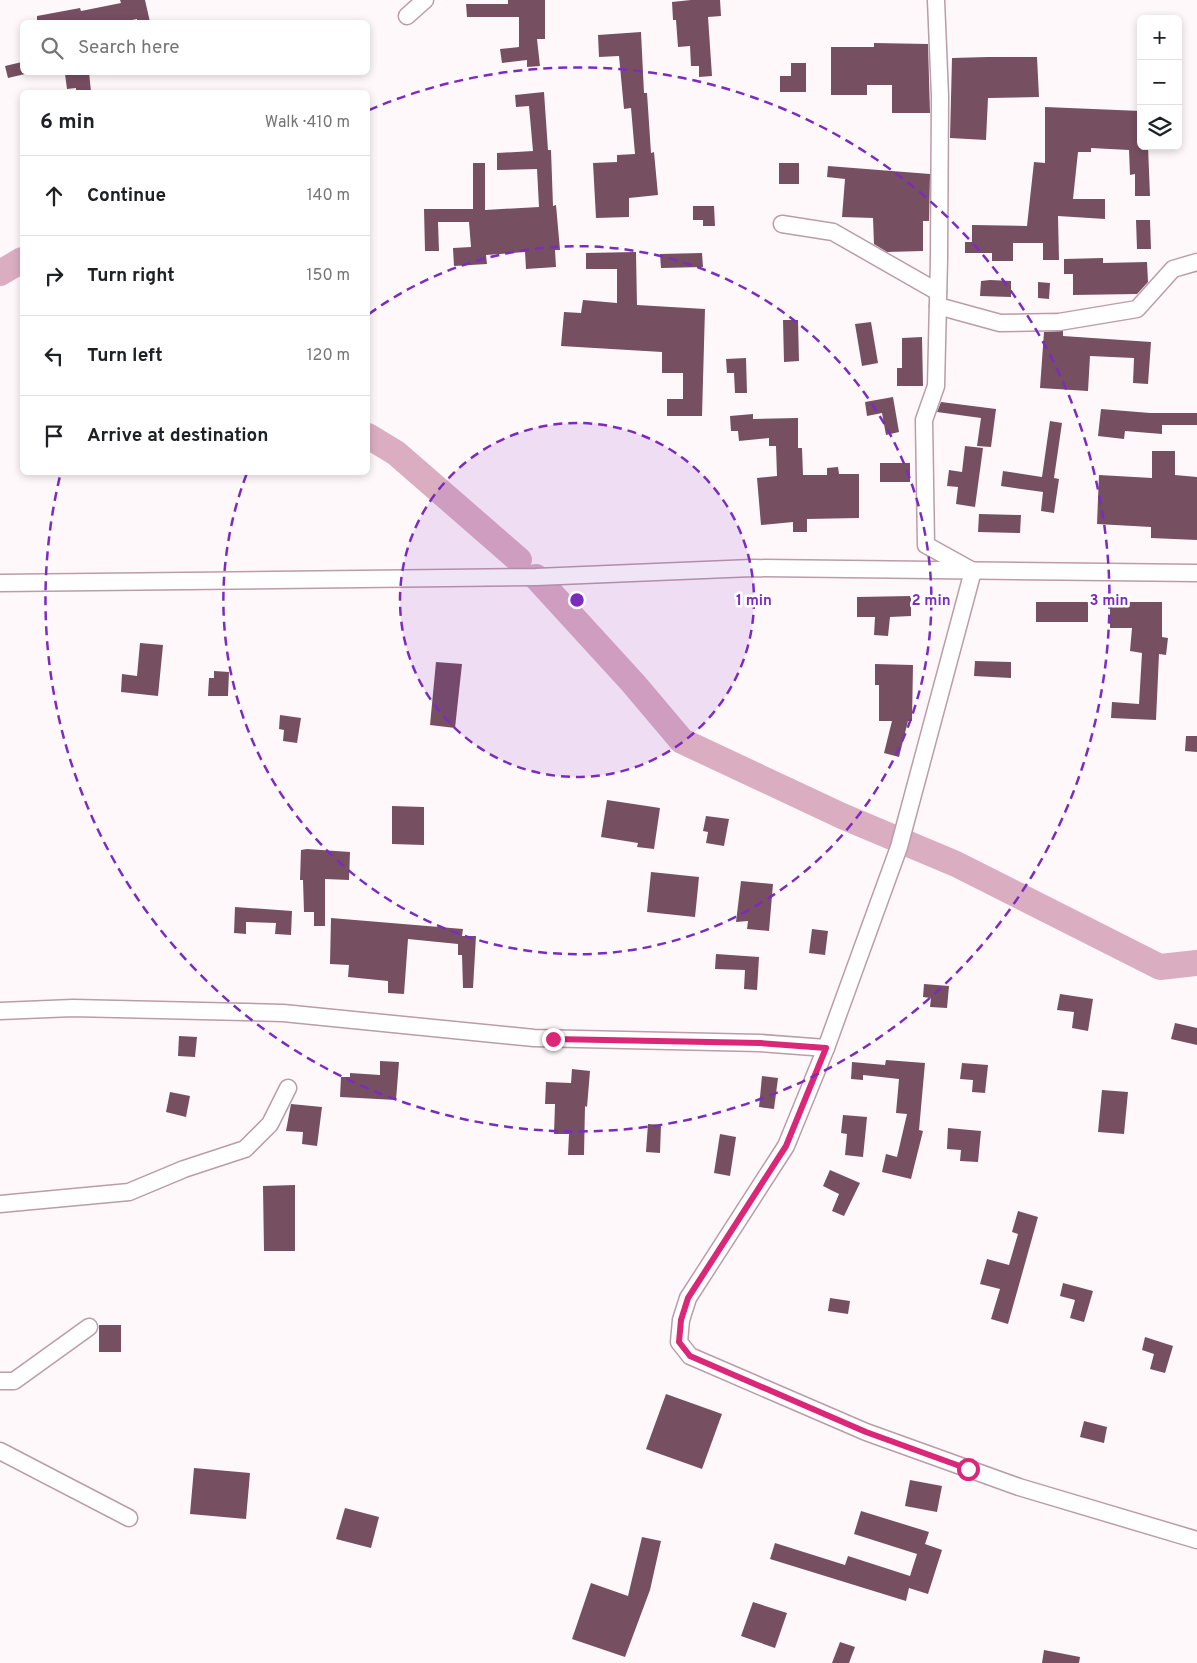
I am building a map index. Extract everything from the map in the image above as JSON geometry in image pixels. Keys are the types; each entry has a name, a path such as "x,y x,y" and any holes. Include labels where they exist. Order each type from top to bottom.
{"street":[{"path":"407,16 425,0"},
{"path":"936,0 940,96 938,299 936,386 924,420 926,545 973,571"},
{"path":"782,224 833,232 938,299 1000,323 1059,322 1137,309 1173,269 1197,262"},
{"path":"0,583 536,577 752,568 1197,573"},
{"path":"973,571 899,847 826,1048 786,1146 688,1298 681,1320 679,1342 690,1356 866,1432 1019,1487 1197,1540"},
{"path":"0,1011 73,1008 283,1013 534,1038 760,1043 826,1048"},
{"path":"0,1204 129,1192 184,1169 245,1149 270,1124 288,1088"},
{"path":"0,1381 14,1381 89,1327"},
{"path":"0,1450 129,1518"}],"building":[{"path":"120,0 145,0 150,20 37,20 37,16 80,8 81,11 121,3"},
{"path":"508,0 545,0 545,39 537,39 540,66 527,67 527,60 502,63 500,49 519,47 519,17 467,17 466,4 508,4"},
{"path":"720,0 721,16 708,17 712,76 699,77 699,66 691,66 690,46 678,47 676,20 673,20 672,2"},
{"path":"641,32 644,93 647,93 651,153 654,152 658,195 629,198 629,217 596,218 593,163 617,162 617,155 635,154 631,108 624,109 619,56 599,57 598,35"},
{"path":"874,43 928,44 930,113 892,113 892,85 867,85 867,95 831,95 831,47 874,47"},
{"path":"1037,57 1039,97 988,98 986,140 950,138 952,58"},
{"path":"20,62 21,75 8,78 5,66"},
{"path":"791,63 806,63 806,92 780,92 780,76 791,76"},
{"path":"65,75 89,75 91,90 67,89"},
{"path":"544,92 548,150 551,150 553,206 556,205 560,250 555,250 556,267 526,269 525,252 486,255 487,264 454,266 453,248 471,247 469,222 438,222 439,251 425,251 424,209 473,209 473,163 485,163 485,210 539,207 537,169 497,170 497,153 533,151 529,106 516,107 515,95"},
{"path":"1045,107 1137,111 1137,150 1148,150 1150,196 1135,196 1135,174 1130,175 1129,150 1091,148 1091,152 1078,152 1073,199 1105,199 1105,219 1058,216 1059,260 1043,260 1043,243 1013,243 1013,261 992,261 992,253 965,253 965,242 972,242 972,225 1027,226 1034,162 1045,163"},
{"path":"779,163 799,163 799,184 779,184"},
{"path":"828,166 930,174 929,221 923,221 923,251 887,252 874,244 873,218 842,217 845,179 827,177"},
{"path":"693,206 714,206 715,226 703,226 703,220 693,220"},
{"path":"1136,220 1150,220 1151,249 1137,249"},
{"path":"636,252 637,305 705,309 702,416 667,416 667,399 683,399 683,373 662,373 662,352 561,346 564,312 581,313 583,300 617,303 617,269 586,269 586,253"},
{"path":"702,253 703,267 661,268 660,254"},
{"path":"1103,258 1103,263 1147,262 1148,282 1137,294 1073,295 1073,274 1064,274 1064,259"},
{"path":"981,281 1011,281 1011,297 980,296"},
{"path":"1038,282 1050,283 1049,299 1038,298"},
{"path":"783,320 798,320 799,361 784,362"},
{"path":"871,322 878,363 862,366 855,324"},
{"path":"1063,331 1063,336 1151,342 1148,384 1133,383 1134,358 1090,356 1088,391 1040,388 1044,332"},
{"path":"922,337 923,386 897,386 897,368 902,368 902,338"},
{"path":"746,358 747,393 735,393 734,373 727,373 726,359"},
{"path":"893,397 899,432 886,435 882,413 867,416 865,402"},
{"path":"941,402 996,409 991,447 977,446 981,418 937,412"},
{"path":"1101,409 1150,413 1197,413 1197,425 1162,425 1162,434 1125,431 1124,439 1098,436"},
{"path":"753,414 753,419 798,418 798,448 802,448 803,475 827,475 827,468 838,467 839,474 859,474 859,518 807,519 807,532 793,532 793,522 761,525 757,478 777,476 776,446 769,446 769,438 739,441 738,431 731,431 730,416"},
{"path":"1050,421 1062,423 1054,478 1059,479 1054,513 1041,511 1043,492 1001,486 1003,471 1042,477"},
{"path":"965,446 983,448 975,507 956,504 958,487 947,486 949,470 962,472"},
{"path":"1152,451 1175,451 1175,475 1197,477 1197,540 1151,538 1151,527 1097,524 1099,475 1152,478"},
{"path":"880,463 910,463 910,482 880,482"},
{"path":"979,514 1021,515 1020,533 978,532"},
{"path":"911,596 911,616 890,617 888,636 874,635 875,617 857,617 857,597"},
{"path":"1036,602 1088,602 1088,622 1036,622"},
{"path":"1110,602 1162,602 1162,637 1168,638 1166,655 1159,654 1156,720 1111,718 1112,702 1139,704 1142,653 1130,651 1132,628 1110,628"},
{"path":"140,643 163,645 158,696 121,692 122,674 137,676"},
{"path":"975,661 1011,662 1011,678 974,676"},
{"path":"436,662 462,664 455,728 430,725"},
{"path":"875,664 913,665 912,721 908,721 899,757 884,753 892,721 879,721 879,685 875,685"},
{"path":"214,671 229,672 228,696 208,696 209,678 214,678"},
{"path":"280,715 301,718 297,743 283,741 284,730 279,729"},
{"path":"1186,736 1197,736 1197,752 1185,751"},
{"path":"607,800 660,808 654,849 637,847 638,843 601,837"},
{"path":"392,806 424,807 424,845 392,844"},
{"path":"706,816 729,819 724,846 706,843 708,832 703,831"},
{"path":"301,850 350,852 349,880 325,879 325,926 314,926 314,912 304,912 303,880 300,880"},
{"path":"651,872 699,877 695,917 647,912"},
{"path":"741,881 773,884 769,931 747,929 748,921 736,922"},
{"path":"235,907 292,911 291,935 275,934 276,923 246,922 246,934 234,933"},
{"path":"331,918 463,929 462,936 476,936 473,988 463,988 462,955 458,955 458,944 408,939 404,994 388,993 388,981 348,977 349,965 330,964"},
{"path":"812,929 828,931 825,955 809,953"},
{"path":"716,954 759,957 757,990 744,989 745,970 715,969"},
{"path":"924,984 949,986 947,1008 930,1007 931,998 923,997"},
{"path":"1060,994 1093,999 1088,1031 1072,1028 1074,1012 1057,1010"},
{"path":"1175,1023 1197,1028 1197,1045 1171,1039"},
{"path":"179,1036 197,1037 195,1057 178,1056"},
{"path":"886,1060 925,1063 919,1130 923,1131 911,1179 882,1172 886,1154 897,1157 907,1114 896,1113 899,1079 863,1075 863,1080 851,1079 852,1062 885,1065"},
{"path":"380,1061 399,1062 396,1100 340,1097 341,1077 350,1077 350,1073 380,1075"},
{"path":"962,1063 988,1065 985,1093 972,1092 973,1080 960,1079"},
{"path":"572,1069 590,1071 587,1107 585,1106 584,1155 568,1155 569,1134 554,1134 555,1104 545,1104 546,1082 571,1083"},
{"path":"762,1076 778,1078 774,1109 759,1107"},
{"path":"1102,1090 1128,1092 1124,1134 1098,1132"},
{"path":"170,1092 190,1096 186,1117 166,1112"},
{"path":"291,1104 322,1107 317,1146 302,1144 303,1132 286,1131"},
{"path":"843,1115 867,1117 863,1157 845,1155 847,1134 841,1133"},
{"path":"648,1124 661,1125 660,1153 646,1152"},
{"path":"948,1128 981,1131 978,1162 960,1161 961,1150 947,1149"},
{"path":"720,1134 736,1137 730,1176 714,1173"},
{"path":"830,1170 860,1183 844,1216 832,1211 839,1194 823,1186"},
{"path":"295,1185 295,1251 264,1251 263,1186"},
{"path":"1018,1211 1038,1217 1008,1324 991,1319 1000,1289 980,1284 987,1259 1009,1265 1018,1234 1012,1232"},
{"path":"1063,1283 1093,1291 1084,1322 1070,1318 1075,1300 1060,1296"},
{"path":"830,1298 850,1301 848,1314 828,1311"},
{"path":"99,1325 121,1325 121,1352 99,1352"},
{"path":"1145,1337 1173,1346 1165,1373 1150,1369 1154,1354 1142,1350"},
{"path":"666,1394 722,1414 702,1469 646,1449"},
{"path":"1084,1421 1107,1427 1104,1443 1080,1437"},
{"path":"194,1468 250,1473 246,1519 190,1514"},
{"path":"910,1480 942,1486 937,1512 905,1506"},
{"path":"345,1508 379,1517 371,1548 336,1539"},
{"path":"861,1511 929,1532 925,1544 942,1550 928,1594 909,1588 906,1601 770,1559 775,1543 845,1565 848,1556 910,1576 917,1554 854,1534"},
{"path":"642,1537 661,1541 650,1590 625,1657 572,1639 591,1583 628,1596"},
{"path":"753,1602 787,1613 775,1648 741,1636"},
{"path":"840,1642 855,1647 849,1663 832,1663"},
{"path":"1044,1650 1080,1657 1079,1663 1042,1663"}],"waterway":[{"path":"0,273 20,261"},
{"path":"370,437 396,453 519,560"},
{"path":"536,577 633,683 682,741 842,816 956,864 1160,967 1197,963"}],"route":[{"path":"553,1039 760,1043 826,1048 786,1146 688,1298 681,1320 679,1342 690,1356 866,1432 968,1469"}]}
